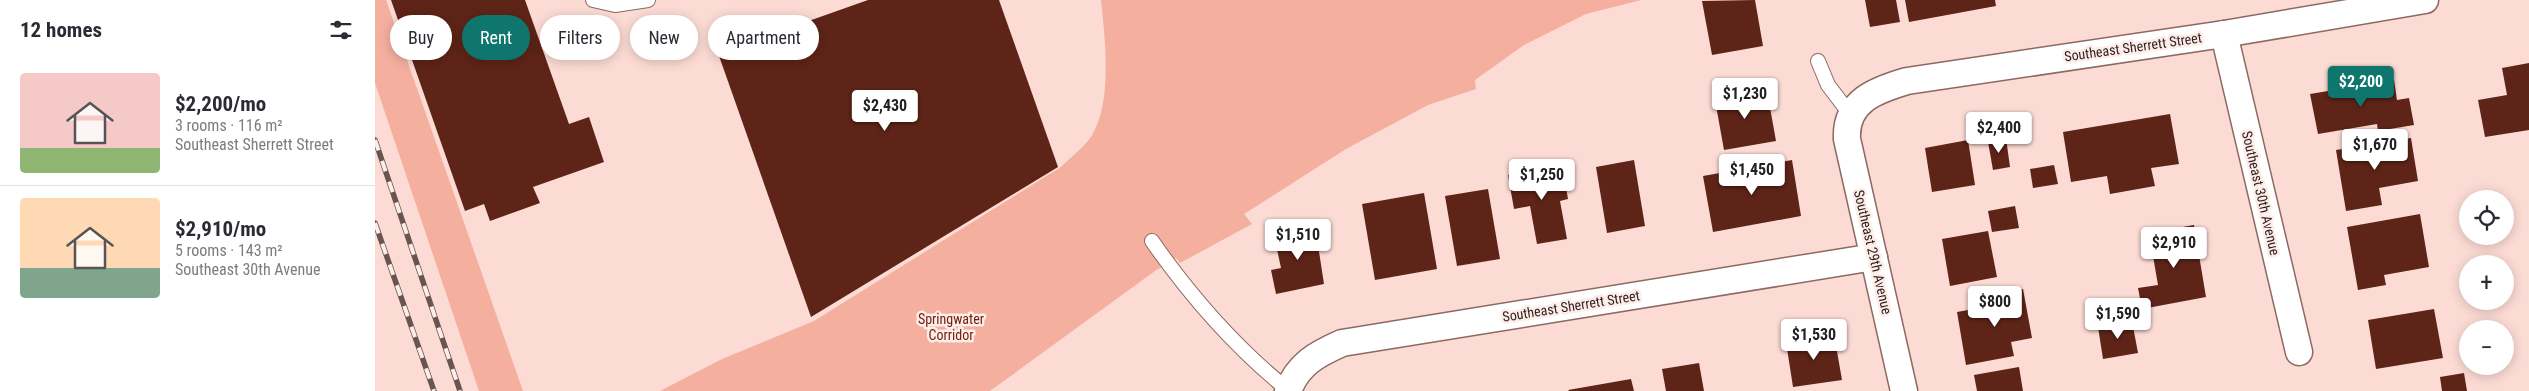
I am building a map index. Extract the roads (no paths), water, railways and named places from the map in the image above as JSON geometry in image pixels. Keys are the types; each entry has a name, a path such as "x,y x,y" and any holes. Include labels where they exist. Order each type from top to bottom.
{"street":[{"name":"Southeast Sherrett Street","path":"1850,114 1860,103 1877,92 1907,81 2224,34 2425,0"},
{"name":"Southeast 30th Avenue","path":"2224,34 2299,352"},
{"name":"Southeast 29th Avenue","path":"1850,114 1847,139 1905,391"},
{"name":"Southeast Sherrett Street","path":"1288,391 1295,374 1308,360 1342,343 1874,257"}],"lane":[{"path":"593,0 615,5 649,0"},
{"path":"1819,61 1828,85 1850,114"},
{"path":"1151,241 1197,302 1250,358 1288,391"}],"railway":[{"path":"375,140 460,391"},
{"path":"375,223 434,391"}],"park label":[{"name":"Springwater Corridor","path":"951,328"}]}
